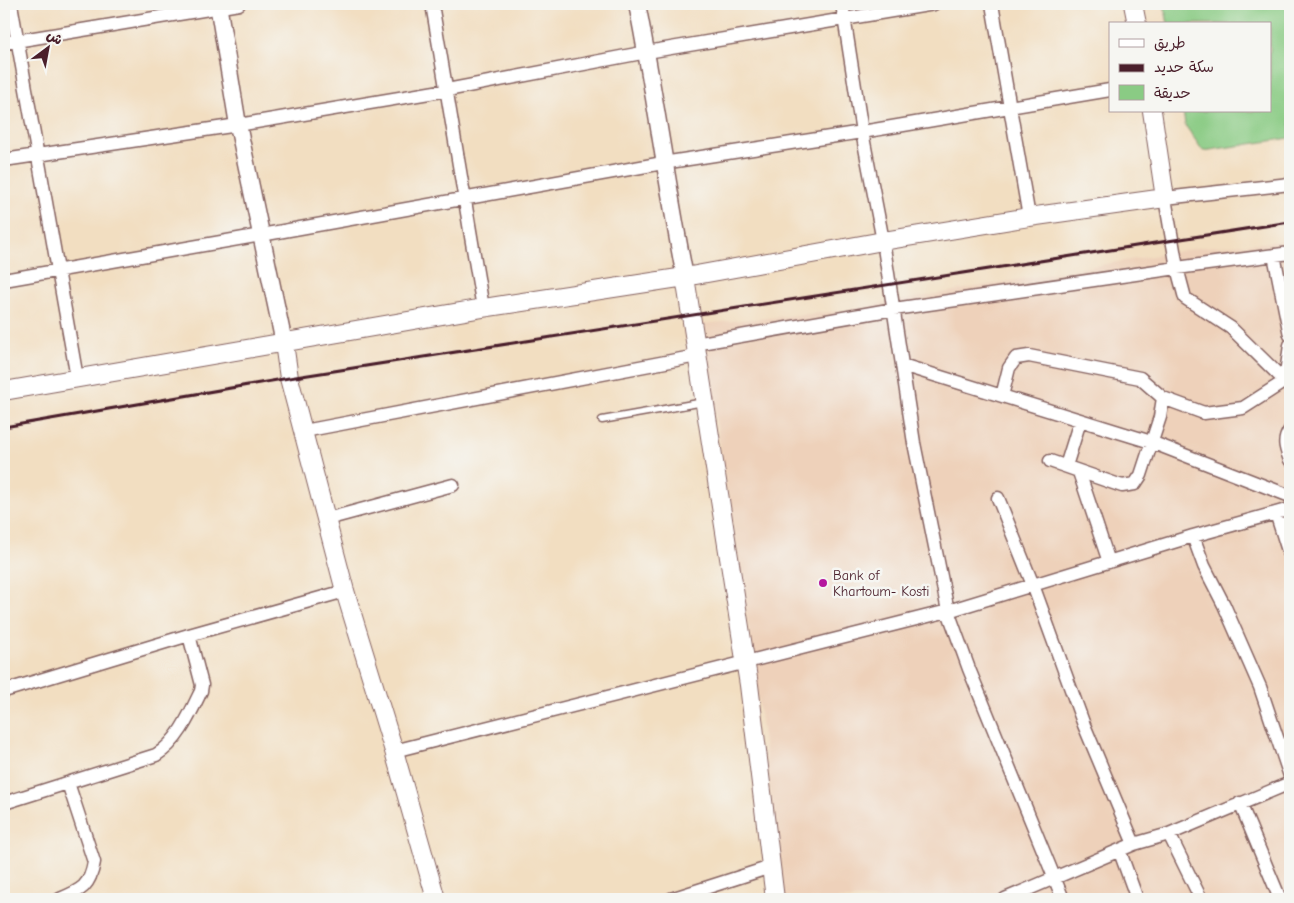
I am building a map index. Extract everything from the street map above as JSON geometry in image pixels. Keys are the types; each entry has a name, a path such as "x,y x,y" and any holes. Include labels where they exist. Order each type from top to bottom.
{"main road":[{"path":"1133,4 1137,22"},
{"path":"4,391 483,308 685,277 883,241 1029,217 1166,198 1152,112"},
{"path":"685,277 746,661 775,899"},
{"path":"284,343 289,378 345,591 394,751 436,899"}],"street":[{"path":"11,4 77,378"},
{"path":"4,42 239,4"},
{"path":"432,4 483,308"},
{"path":"637,4 647,52 663,163 685,277"},
{"path":"842,4 862,132 883,241 914,443 948,611 1063,899"},
{"path":"4,160 447,90 647,52 934,4"},
{"path":"992,4 1029,217"},
{"path":"218,6 238,124 284,343"},
{"path":"4,280 261,236 663,163 1109,90"},
{"path":"1288,384 1232,328 1185,298 1177,268 1166,198 1290,184"},
{"path":"304,431 894,309 1177,268 1290,254"},
{"path":"1274,255 1290,335"},
{"path":"1288,384 1290,345"},
{"path":"1002,396 1009,368 1016,358 1029,356 1140,378 1163,398 1204,413 1243,408 1288,384"},
{"path":"902,365 1151,442 1290,496"},
{"path":"1050,461 1122,486 1135,484 1140,475 1160,417 1163,398"},
{"path":"1066,466 1080,421"},
{"path":"1290,430 1284,446 1290,460"},
{"path":"1079,472 1109,562"},
{"path":"326,519 453,485"},
{"path":"998,498 1033,585 1084,725 1134,844"},
{"path":"394,751 948,611 1290,508"},
{"path":"1276,513 1290,557"},
{"path":"1193,536 1204,566 1228,613 1260,687 1290,776"},
{"path":"4,691 189,635 345,591"},
{"path":"4,803 156,755 168,745 176,737 201,691 202,684 189,635"},
{"path":"60,899 86,886 92,873 94,862 68,783"},
{"path":"1005,899 1120,852 1134,844 1169,834 1290,783"},
{"path":"1240,803 1280,899"},
{"path":"1169,834 1201,899"},
{"path":"1120,852 1137,899"},
{"path":"671,899 771,867"}],"lane":[{"path":"602,420 704,402"}],"shaded area":[{"path":"1290,241 1290,899 784,899 751,643 701,324 841,311 1203,247"}],"green space":[{"path":"1164,4 1290,4 1290,138 1203,151 1185,125 1183,112 1272,112 1272,22 1168,22"}],"railway":[{"path":"4,427 289,378 1290,222"}],"place":[{"name":"Bank of Khartoum- Kosti","path":"823,583"}]}
